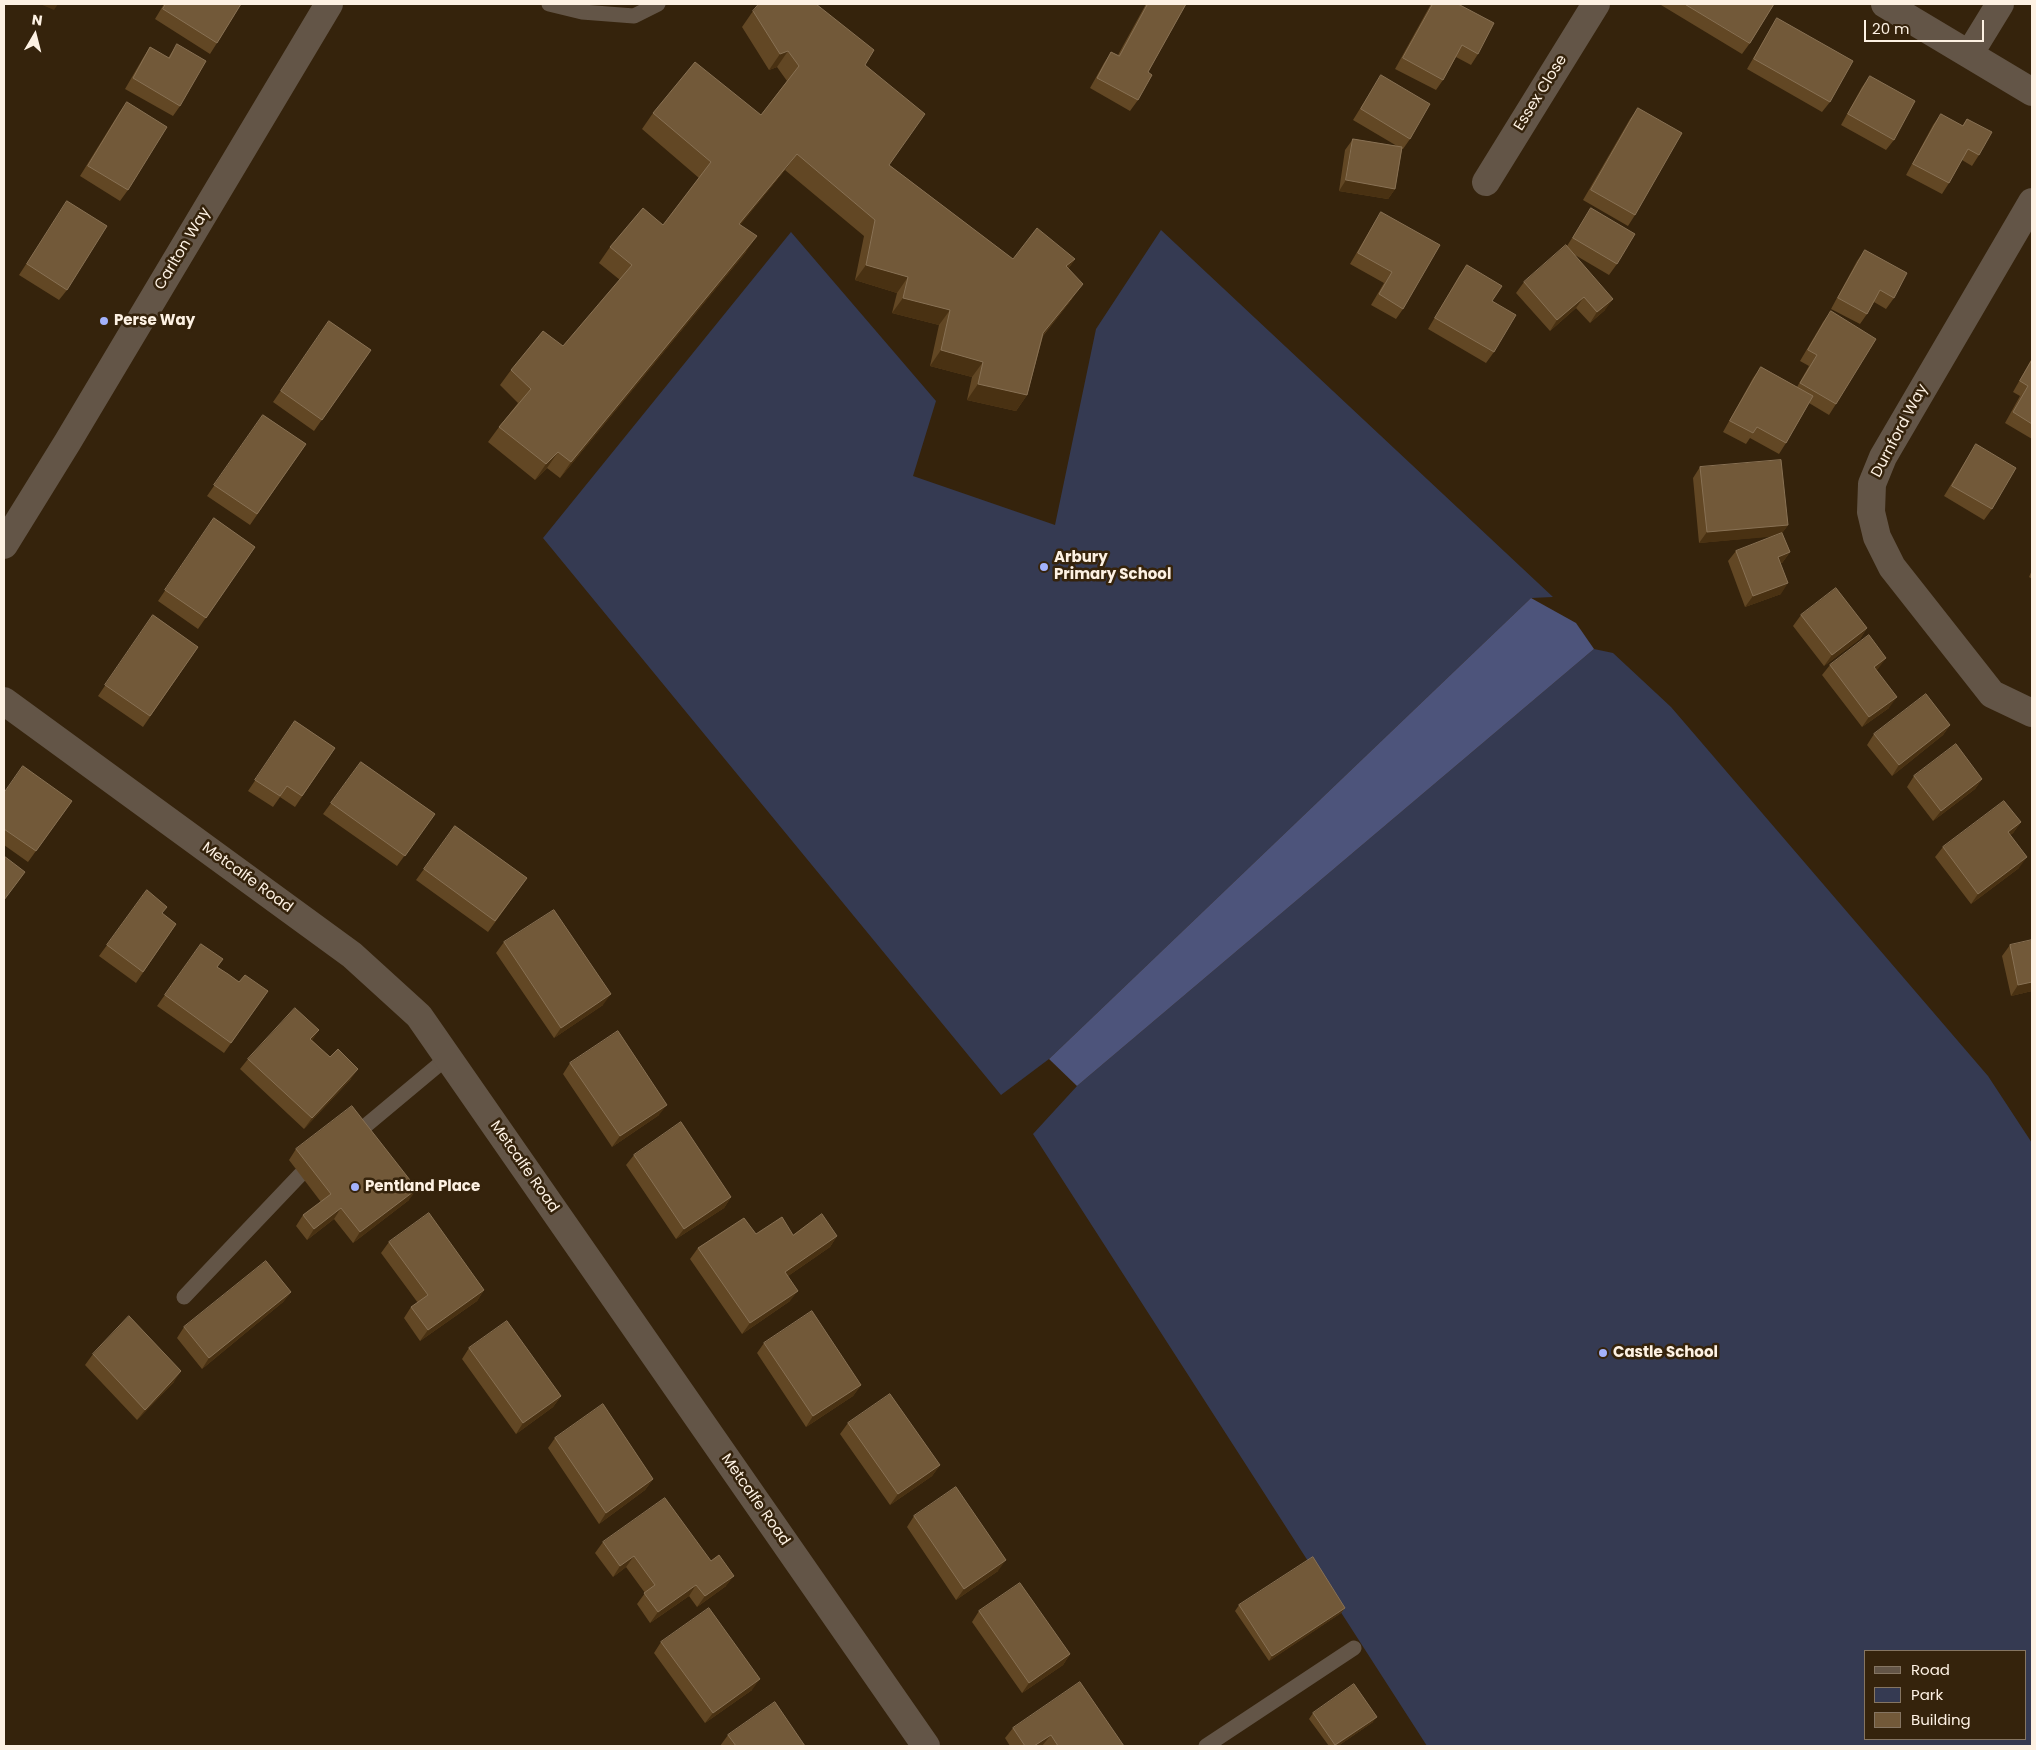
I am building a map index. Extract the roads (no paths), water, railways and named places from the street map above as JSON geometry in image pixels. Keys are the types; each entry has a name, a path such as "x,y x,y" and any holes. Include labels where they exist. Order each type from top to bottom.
{"street":[{"name":"Carlton Way","path":"4,545 67,444 329,4"},
{"name":"Essex Close","path":"1486,182 1596,4"},
{"path":"1885,4 1970,53 2032,92"},
{"path":"1970,53 2000,4"},
{"name":"Durnford Way","path":"2032,202 1883,457 1872,484 1870,512 1876,537 1892,567 1992,694 2032,713"},
{"name":"Metcalfe Road","path":"4,701 352,955 419,1016 926,1746"}],"lane":[{"path":"549,4 582,12 634,16 658,4"},
{"path":"357,1133 448,1057"},
{"path":"184,1297 300,1175"},
{"path":"1206,1746 1354,1648"}],"place":[{"name":"Perse Way","path":"104,321"},
{"name":"Arbury Primary School","path":"1044,567"},
{"name":"Pentland Place","path":"355,1187"},
{"name":"Castle School","path":"1603,1353"}]}
